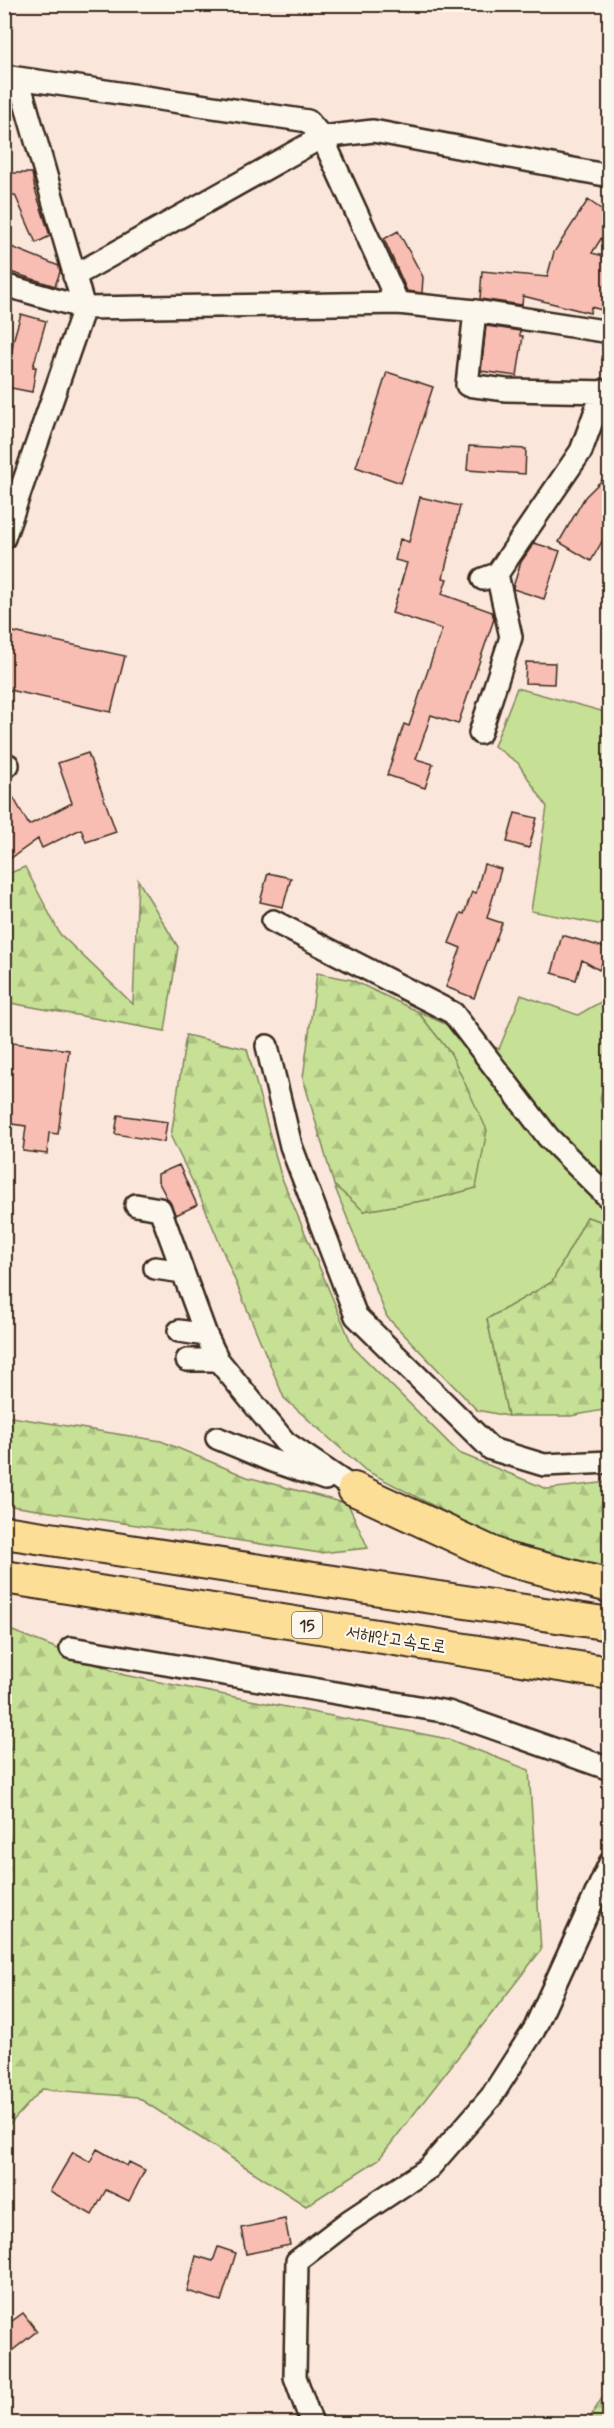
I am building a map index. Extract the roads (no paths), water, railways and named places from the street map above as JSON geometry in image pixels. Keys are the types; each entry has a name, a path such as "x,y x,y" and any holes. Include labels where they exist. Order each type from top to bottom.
{"highway":[{"path":"354,1488 506,1559 609,1586"},
{"path":"4,1532 609,1624"},
{"name":"서해안고속도로","path":"4,1577 609,1673"}],"street":[{"path":"4,538 84,309 11,77 308,121 322,137 398,303"},
{"path":"74,276 322,137 373,131 609,176"},
{"path":"4,285 84,309 398,303 475,311 609,332"},
{"path":"475,311 467,385 506,390 606,391 582,452 490,577 511,637 480,734"},
{"path":"273,921 453,1013 548,1137 609,1199"},
{"path":"267,1046 291,1146 356,1316 491,1449 544,1465 609,1462"},
{"path":"136,1205 160,1209 206,1335 218,1360 285,1442 354,1488"},
{"path":"155,1268 183,1272"},
{"path":"178,1331 206,1335"},
{"path":"187,1360 218,1360"},
{"path":"217,1438 270,1460 354,1488"},
{"path":"71,1648 448,1712 609,1768"},
{"path":"312,2424 295,2378 297,2261 349,2221 429,2168 490,2097 534,2030 609,1863"}]}
